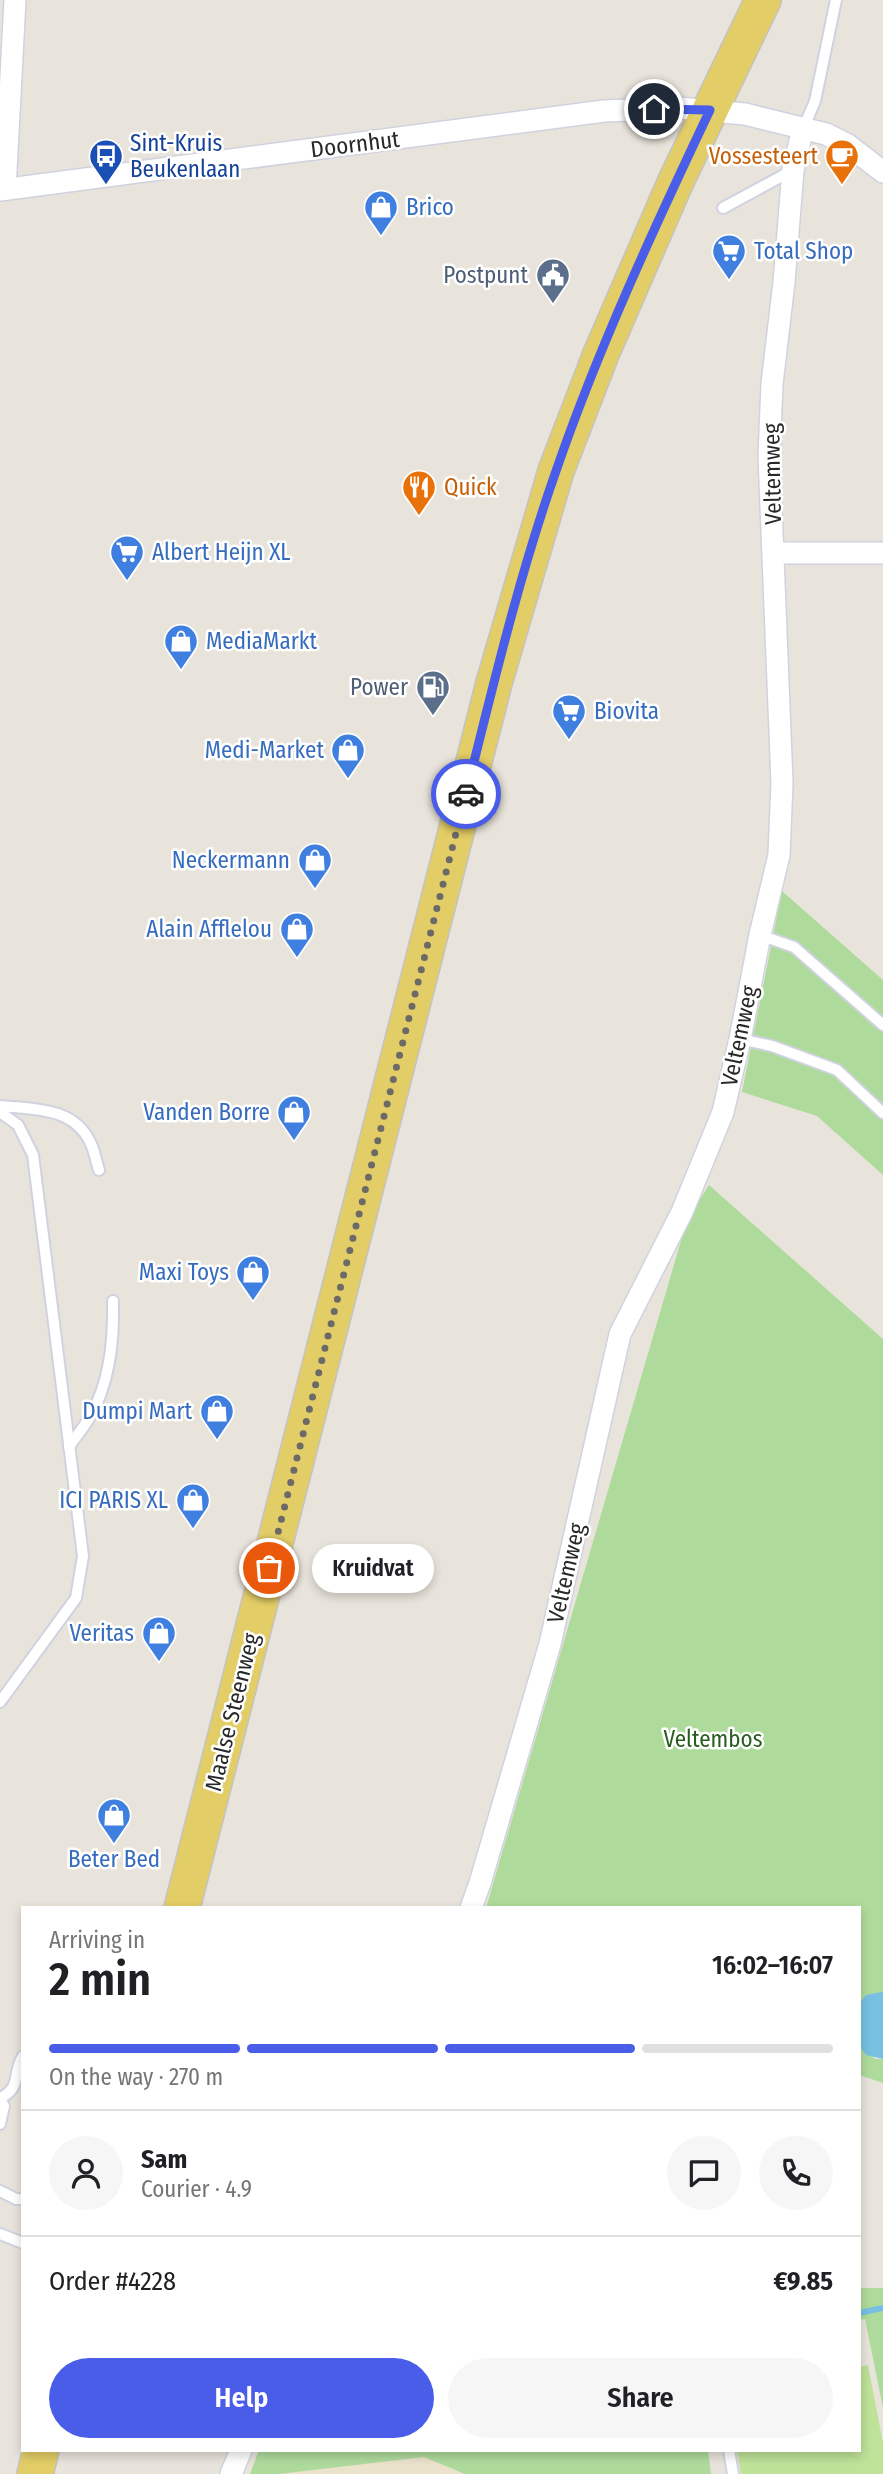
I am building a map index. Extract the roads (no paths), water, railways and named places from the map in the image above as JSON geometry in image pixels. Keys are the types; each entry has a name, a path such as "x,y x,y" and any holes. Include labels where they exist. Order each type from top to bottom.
{"main road":[{"name":"Maalse Steenweg","path":"183,1906 494,683 556,471 601,354 676,181 763,0"},
{"path":"35,2474 40,2452"}],"street":[{"path":"3,190 15,0"},
{"name":"Doornhut","path":"3,190 604,111 679,108 745,114 826,134 848,145 883,172"},
{"name":"Veltemweg","path":"472,1906 550,1644 620,1334 682,1212 718,1124 740,1040 779,855 782,813 775,553 769,456 772,384 793,170 803,129"},
{"path":"775,553 883,553"},
{"path":"231,2474 240,2452"}],"lane":[{"path":"803,129 815,101 836,0"},
{"path":"723,208 793,170"},
{"path":"760,935 793,947 883,1025"},
{"path":"740,1040 772,1046 837,1070 883,1114"},
{"path":"0,1106 54,1111 75,1123 91,1142 99,1170"},
{"path":"0,1112 18,1125 33,1155 83,1556 75,1598 0,1702"},
{"path":"69,1447 92,1412 108,1367 114,1328 113,1301"},
{"path":"0,2124 4,2106 0,2099 10,2094 16,2083 21,2060"},
{"path":"0,2190 21,2199"},
{"path":"0,2234 21,2242"},
{"path":"729,2452 733,2474"}],"water":[{"path":"883,1993 883,2059 866,2055 861,2048 861,2001 866,1995"}],"waterway":[{"path":"861,2313 883,2308"}],"place":[{"name":"Sint-Kruis Beukenlaan","path":"106,186"},
{"name":"Vossesteert","path":"842,186"},
{"name":"Brico","path":"381,237"},
{"name":"Total Shop","path":"729,281"},
{"name":"Postpunt","path":"553,305"},
{"name":"Quick","path":"419,517"},
{"name":"Albert Heijn XL","path":"127,582"},
{"name":"MediaMarkt","path":"181,671"},
{"name":"Power","path":"433,717"},
{"name":"Biovita","path":"569,741"},
{"name":"Medi-Market","path":"348,780"},
{"name":"Neckermann","path":"315,890"},
{"name":"Alain Afflelou","path":"297,959"},
{"name":"Vanden Borre","path":"294,1142"},
{"name":"Maxi Toys","path":"253,1302"},
{"name":"Dumpi Mart","path":"217,1441"},
{"name":"ICI PARIS XL","path":"193,1530"},
{"name":"Kruidvat","path":"269,1568"},
{"name":"Veritas","path":"159,1663"},
{"name":"Beter Bed","path":"114,1845"}],"park label":[{"name":"Veltembos","path":"713,1739"}]}
